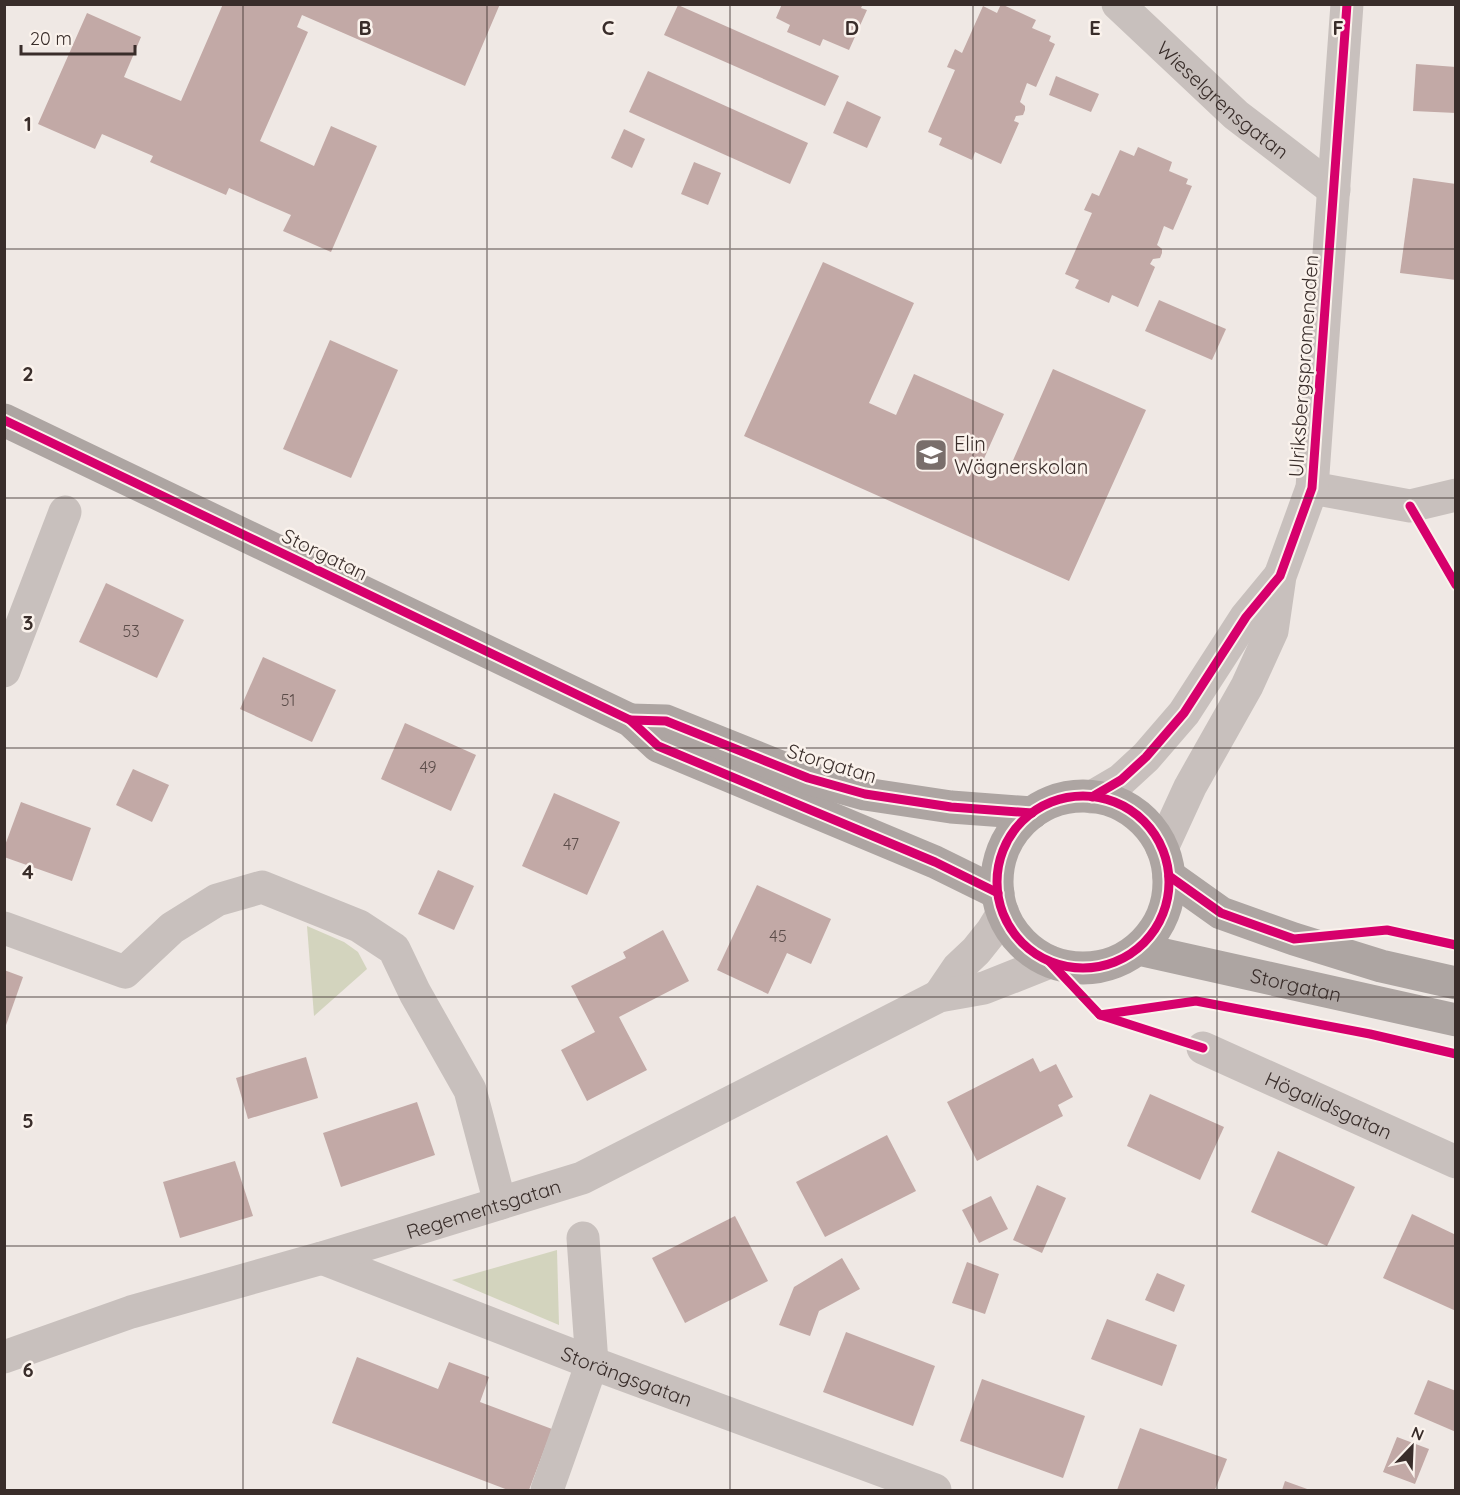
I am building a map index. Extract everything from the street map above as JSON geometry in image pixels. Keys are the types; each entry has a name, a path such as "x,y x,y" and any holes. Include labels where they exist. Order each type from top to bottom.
{"main road":[{"name":"Storgatan","path":"4,420 630,720 658,746 935,862 1000,903"},
{"name":"Storgatan","path":"630,720 666,721 808,778 865,794 951,807 1032,813"},
{"path":"1072,797 1092,797 1109,801 1135,814 1150,829 1165,862 1167,904 1156,928 1138,949 1118,961 1096,968 1073,968 1050,962 1026,948 1010,927 1000,903 1000,859 1008,841 1032,813 1048,804 1072,797"},
{"name":"Storgatan","path":"1165,862 1221,913 1381,966 1455,983"},
{"name":"Storgatan","path":"1138,949 1455,1020"}],"street":[{"name":"Wieselgrensgatan","path":"1118,4 1236,115 1334,190"},
{"name":"Ulriksbergspromenaden","path":"1165,862 1190,787 1247,686 1272,631 1280,576 1312,488 1347,4"},
{"path":"1312,488 1410,506 1455,495"},
{"path":"4,671 64,512"},
{"name":"Ulriksbergspromenaden","path":"1092,797 1121,780 1146,757 1184,713 1246,617 1280,576"},
{"path":"4,928 124,972 172,928 217,900 262,888 359,926 394,949 470,1090 500,1203"},
{"name":"Regementsgatan","path":"939,996 958,968 992,931 1000,903"},
{"name":"Regementsgatan","path":"4,1357 131,1312 322,1258 582,1178 939,996 984,988 1050,962"},
{"name":"Högalidsgatan","path":"1203,1048 1455,1162"},
{"path":"547,1491 592,1363 582,1238"},
{"name":"Storängsgatan","path":"322,1258 592,1363 934,1491"}],"green space":[{"path":"307,926 344,942 358,952 367,969 314,1016"},
{"path":"557,1250 559,1325 452,1280"}],"building":[{"path":"223,4 500,4 465,86 302,15 297,27 308,32 260,141 314,166 331,126 377,146 331,252 283,231 291,215 229,188 226,195 150,162 153,156 102,134 95,149 38,124 87,13 141,37 124,77 181,101"},
{"path":"782,4 863,4 861,8 867,10 849,50 823,39 820,46 787,32 790,25 776,18"},
{"path":"1001,4 1036,20 1032,28 1051,36 1049,41 1055,44 1036,87 1027,83 1020,102 1025,106 1025,110 1023,115 1016,116 1014,121 1019,123 1001,164 975,152 972,160 939,145 942,138 928,132 955,70 947,67 955,49 962,53 983,6 997,13"},
{"path":"678,5 839,76 825,106 664,35"},
{"path":"1416,64 1456,67 1456,113 1413,111"},
{"path":"648,71 808,143 790,184 629,112"},
{"path":"1056,76 1099,94 1091,112 1049,95"},
{"path":"847,101 881,117 867,148 833,133"},
{"path":"624,129 645,139 632,168 611,158"},
{"path":"1138,147 1172,162 1169,171 1188,179 1186,184 1192,186 1173,230 1164,226 1157,245 1162,249 1162,253 1160,258 1153,259 1150,264 1155,267 1138,307 1112,295 1109,303 1075,288 1079,280 1065,274 1092,213 1084,210 1092,193 1099,196 1120,150 1134,156"},
{"path":"694,162 721,173 708,205 681,194"},
{"path":"1413,178 1456,184 1456,280 1400,273"},
{"path":"823,262 914,303 869,403 896,415 914,374 1004,414 982,463 1007,474 1053,369 1146,410 1069,581 744,436"},
{"path":"1159,300 1226,329 1212,360 1145,331"},
{"path":"330,340 398,370 351,478 283,449"},
{"path":"106,583 184,620 157,678 79,642"},
{"path":"263,657 336,690 312,742 240,709"},
{"path":"405,723 476,755 451,811 381,779"},
{"path":"133,769 169,785 152,822 116,805"},
{"path":"554,793 620,822 587,895 522,866"},
{"path":"21,802 91,828 72,881 4,857 4,848"},
{"path":"438,870 474,886 454,930 418,914"},
{"path":"757,885 831,919 811,964 787,953 768,994 717,970"},
{"path":"663,930 689,981 619,1017 647,1070 587,1101 561,1050 595,1032 571,986 626,958 623,952"},
{"path":"4,970 23,977 5,1028 4,1028"},
{"path":"306,1057 318,1098 248,1119 236,1078"},
{"path":"1033,1058 1040,1072 1056,1064 1073,1097 1058,1105 1063,1116 977,1161 947,1102"},
{"path":"1150,1094 1224,1127 1200,1180 1127,1146"},
{"path":"417,1102 435,1155 341,1187 323,1133"},
{"path":"887,1135 916,1191 825,1237 796,1182"},
{"path":"1278,1151 1355,1187 1327,1246 1251,1212"},
{"path":"235,1161 253,1216 180,1238 163,1182"},
{"path":"1037,1185 1066,1198 1042,1253 1013,1240"},
{"path":"991,1196 1008,1229 979,1243 962,1210"},
{"path":"1412,1214 1456,1235 1456,1311 1383,1278"},
{"path":"735,1216 768,1281 685,1323 652,1258"},
{"path":"842,1258 860,1289 819,1311 810,1336 779,1325 794,1287"},
{"path":"967,1262 999,1274 985,1314 952,1303"},
{"path":"1157,1273 1185,1285 1174,1312 1145,1300"},
{"path":"1107,1319 1177,1345 1162,1386 1091,1359"},
{"path":"846,1332 935,1366 913,1426 823,1392"},
{"path":"357,1357 438,1389 449,1362 489,1377 480,1402 552,1429 529,1490 508,1490 332,1423"},
{"path":"982,1379 1085,1416 1063,1478 960,1441"},
{"path":"1428,1380 1456,1391 1456,1432 1414,1414"},
{"path":"1140,1428 1227,1459 1215,1490 1117,1490"},
{"path":"1397,1437 1429,1449 1415,1484 1383,1472"},
{"path":"1285,1481 1310,1490 1282,1490"}],"cycle path":[{"path":"1092,797 1121,780 1146,757 1184,713 1246,617 1280,576 1312,488 1347,4"},
{"path":"4,420 630,720 658,746 935,862 998,893"},
{"path":"1410,506 1456,585"},
{"path":"630,720 666,721 808,778 865,794 951,807 1032,813"},
{"path":"1083,796 1116,803 1131,811 1143,822 1154,834 1162,849 1169,882 1162,915 1154,930 1143,942 1131,953 1116,961 1083,968 1050,961 1035,953 1023,942 1012,930 1004,915 997,882 1004,849 1012,834 1023,822 1035,811 1050,803 1083,796"},
{"path":"1169,876 1221,913 1294,939 1387,930 1456,945"},
{"path":"1050,962 1100,1015 1203,1048"},
{"path":"1100,1015 1196,1001 1370,1034 1456,1054"}],"place":[{"name":"Elin Wägnerskolan","path":"931,455"}]}
